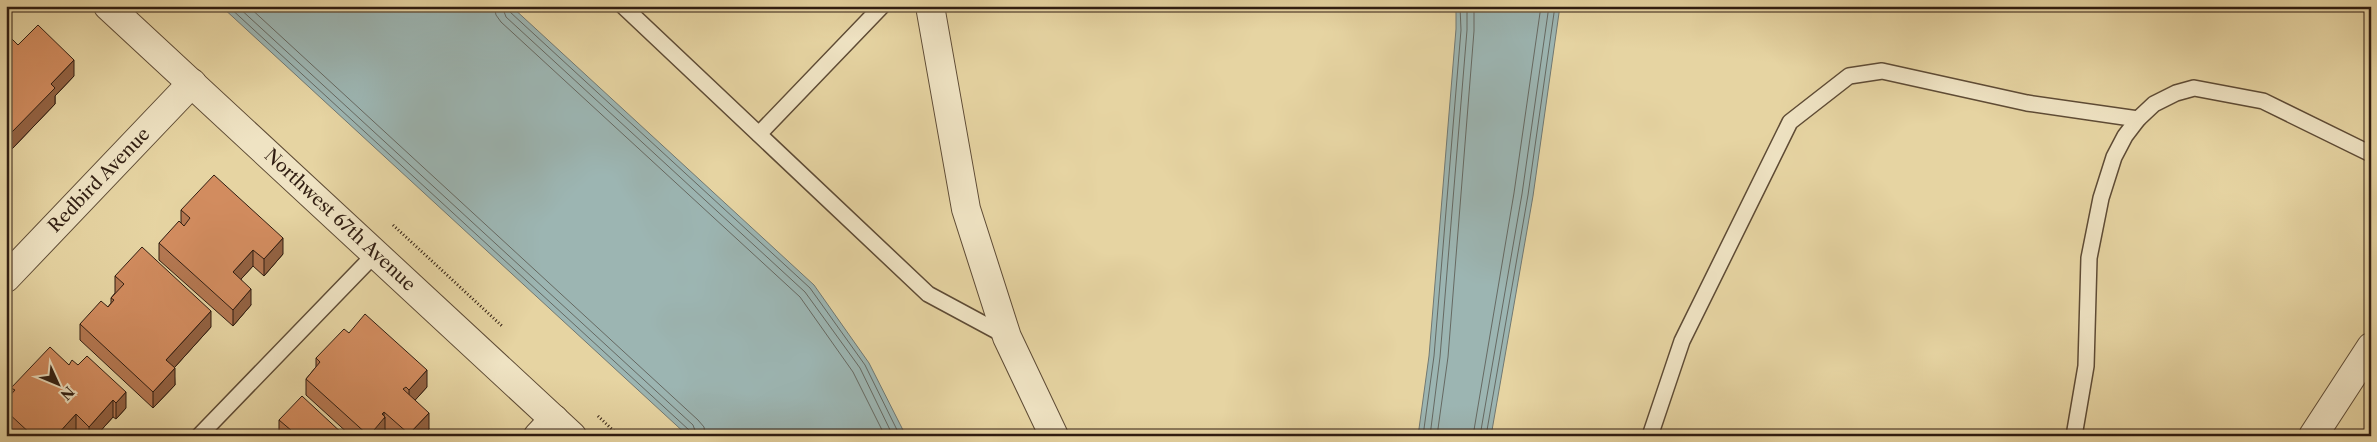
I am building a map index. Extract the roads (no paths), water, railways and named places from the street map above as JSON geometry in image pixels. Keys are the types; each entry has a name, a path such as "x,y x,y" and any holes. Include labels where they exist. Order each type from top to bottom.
{"street":[{"name":"Northwest 67th Avenue","path":"108,6 376,253 555,430"},
{"path":"930,6 966,209 1007,337 1054,436"},
{"name":"Redbird Avenue","path":"6,278 192,83"},
{"path":"2313,436 2371,347"}],"lane":[{"path":"623,6 928,294 1007,337"},
{"path":"759,134 882,6"},
{"path":"1650,436 1682,341 1790,122 1849,76 1882,71 2027,103 2138,119"},
{"path":"2074,436 2086,366 2090,249 2101,198 2114,157 2125,136 2138,119 2154,104 2176,93 2194,88 2263,101 2371,154"},
{"path":"199,436 376,253"}],"water":[{"path":"221,6 511,6 814,285 869,363 906,436 688,436"},
{"path":"1456,6 1560,6 1533,196 1491,436 1418,436 1429,356 1456,29"}]}
